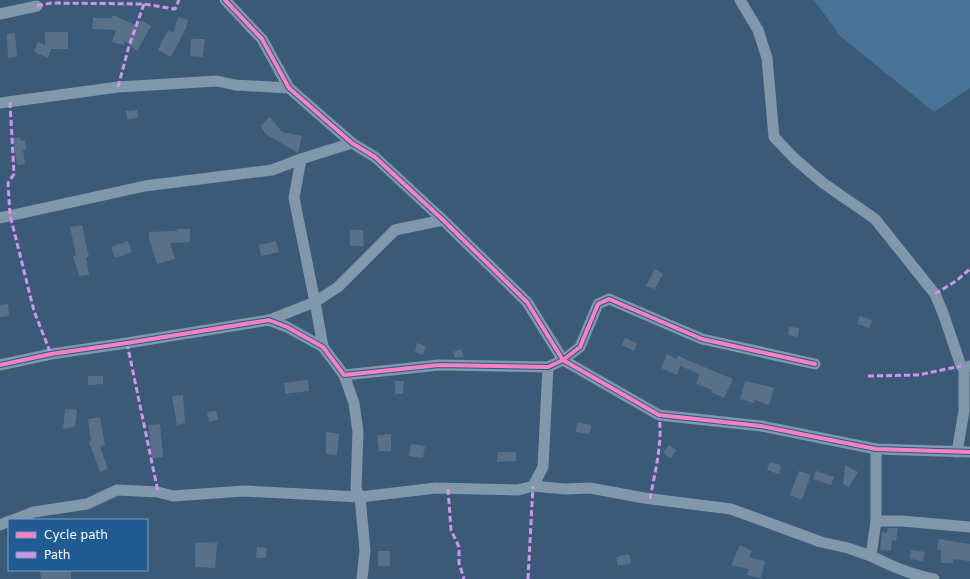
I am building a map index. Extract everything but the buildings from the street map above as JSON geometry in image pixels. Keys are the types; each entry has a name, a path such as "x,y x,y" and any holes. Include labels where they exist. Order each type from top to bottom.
{"street":[{"path":"225,0 262,39 289,88 352,143 375,157 443,220 527,302 563,360 659,415 760,426 876,449 970,452"},
{"path":"740,0 758,30 767,58 774,137 795,159 823,183 875,219 935,294 961,366 967,367 964,412 957,452"},
{"path":"0,14 37,6"},
{"path":"0,103 118,87 217,81 235,85 289,88"},
{"path":"0,218 145,186 272,170 352,143"},
{"path":"301,160 294,198 323,347"},
{"path":"0,364 50,354 269,320 315,302 338,287 395,230 443,220"},
{"path":"344,375 439,365 548,367 563,360 580,346 598,304 609,299 702,339 815,364"},
{"path":"269,320 287,327 323,347 344,375 354,403 358,432 356,489 360,497 364,550 362,579"},
{"path":"533,486 543,467 548,367"},
{"path":"871,556 876,521 876,449"},
{"path":"16,519 34,512 87,504 116,490 158,492 173,496 244,491 360,497 436,488 518,490 533,486 565,489 590,488 644,498 731,510 821,542 848,548 871,556 888,565 916,576 934,579"},
{"path":"876,521 902,521 970,527"}],"water":[{"path":"814,0 970,0 970,88 934,112 840,36"}],"marked path":[{"path":"37,6 51,3 144,4 175,9 179,0"},
{"path":"118,87 129,46 144,4"},
{"path":"10,102 14,174 8,183 10,215 34,311 51,354"},
{"path":"935,294 956,281 970,269"},
{"path":"127,343 158,492"},
{"path":"868,376 918,375 961,366"},
{"path":"650,499 659,446 659,415"},
{"path":"528,579 533,486"},
{"path":"448,489 451,530 459,547 459,563 464,579"}],"cycle path":[{"path":"225,0 262,39 289,88 352,143 375,157 443,220 527,302 563,360 659,415 761,426 876,449 970,452"},
{"path":"0,365 51,354 269,320 287,327 323,347 344,375 439,365 548,367 563,360 580,347 598,304 609,299 702,339 815,364"}]}
